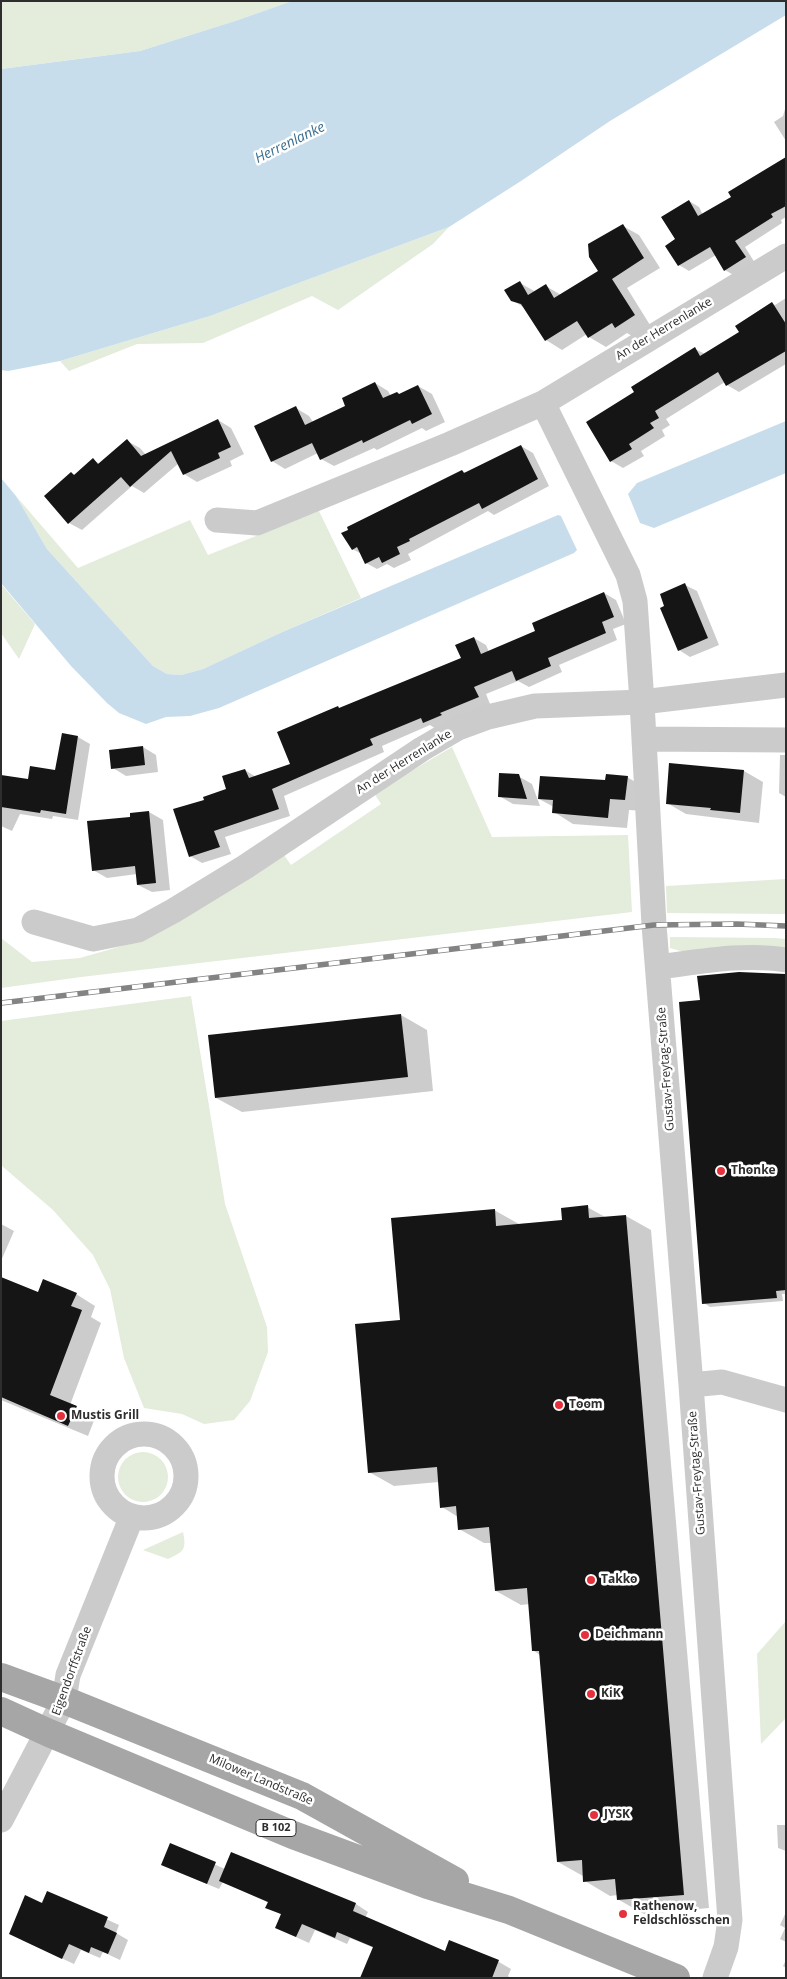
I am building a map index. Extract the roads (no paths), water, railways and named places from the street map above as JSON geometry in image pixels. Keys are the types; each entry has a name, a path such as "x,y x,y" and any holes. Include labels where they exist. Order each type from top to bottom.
{"main road":[{"name":"Milower Landstraße","path":"1,1677 64,1700 302,1796 509,1910"},
{"name":"Milower Landstraße","path":"1,1711 48,1733 293,1835 428,1885 509,1910 676,1978"}],"street":[{"name":"An der Herrenlanke","path":"217,520 257,523 450,444 543,403 786,256"},
{"path":"543,403 628,575 635,602 642,702 786,685"},
{"name":"An der Herrenlanke","path":"34,922 93,939 138,930 174,911 245,867 422,749 458,728 488,717 535,706 642,702"},
{"name":"Gustav-Freytag-Straße","path":"642,702 658,967 730,1920 726,1947 715,1978"},
{"path":"644,739 786,740"},
{"path":"658,967 725,959 770,958 786,960"},
{"path":"691,1385 722,1382 786,1400"},
{"name":"Eigendorffstraße","path":"1,1820 64,1700 68,1675 132,1516"}],"water":[{"name":"Herrenlanke","path":"292,1 786,1 786,15 610,121 449,227 210,316 60,361 8,371 1,370 1,69 140,51"},
{"path":"786,421 786,473 654,528 640,523 628,494 637,483"},
{"path":"1,478 16,496 47,549 153,666 167,674 181,675 203,669 280,633 558,515 561,516 577,550 574,553 219,708 190,716 166,717 146,724 119,713 107,703 71,666 1,583"}],"railway":[{"path":"1,1003 654,925 737,924 786,926"}],"place":[{"name":"Thonke","path":"721,1171"},
{"name":"Toom","path":"559,1405"},
{"name":"Mustis Grill","path":"61,1416"},
{"name":"Takko","path":"591,1580"},
{"name":"Deichmann","path":"585,1635"},
{"name":"KiK","path":"591,1694"},
{"name":"JYSK","path":"594,1815"},
{"name":"Rathenow, Feldschlösschen","path":"623,1914"}]}
